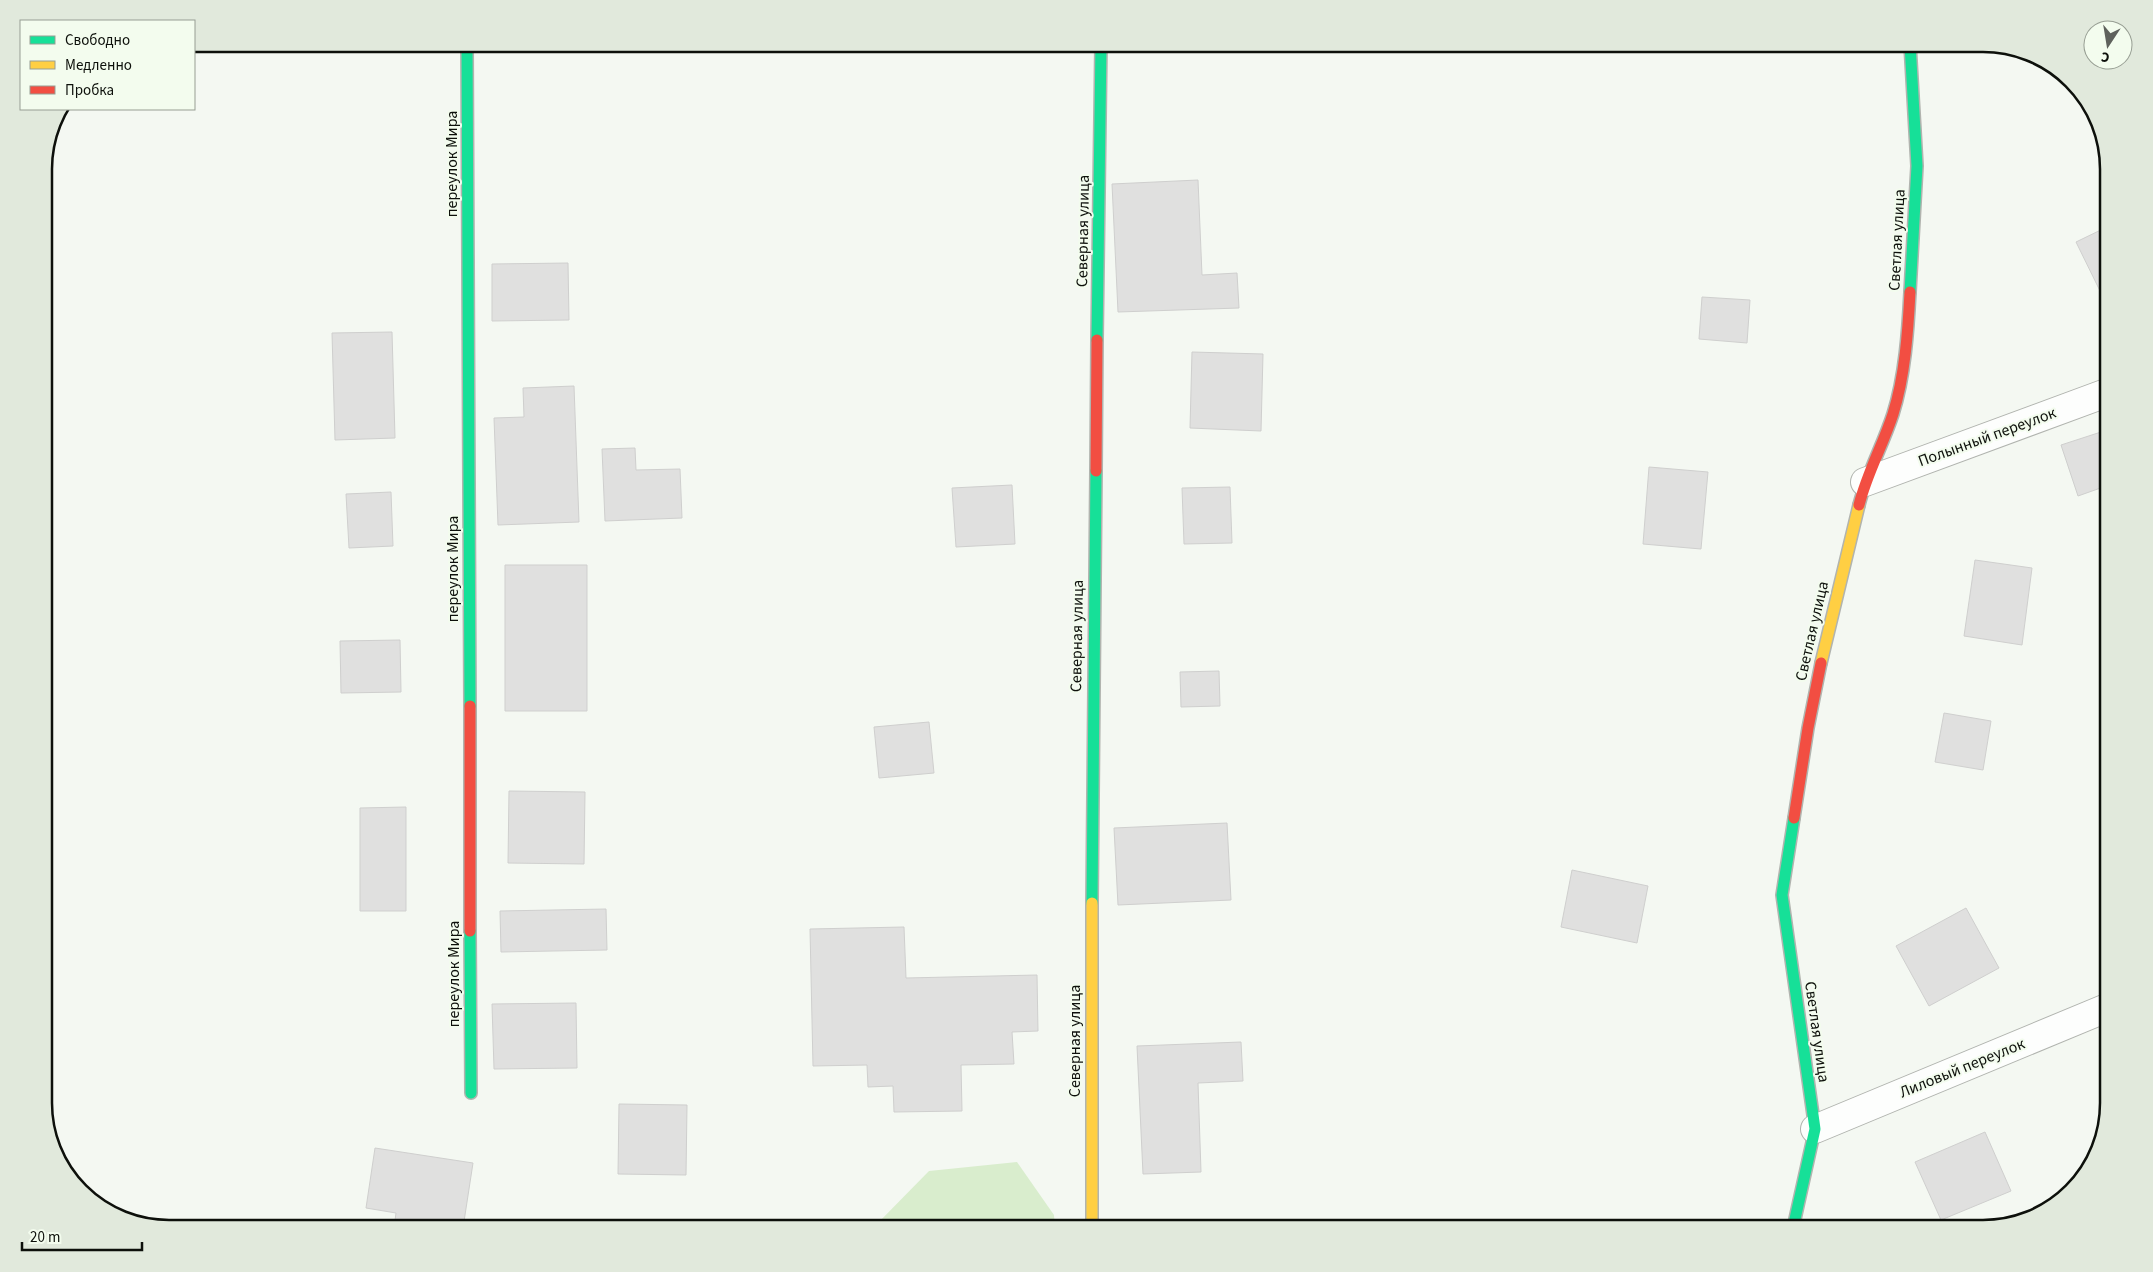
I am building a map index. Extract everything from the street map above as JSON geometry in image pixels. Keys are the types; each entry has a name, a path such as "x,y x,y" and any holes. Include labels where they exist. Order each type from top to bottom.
{"street":[{"name":"переулок Мира","path":"468,53 471,1094"},
{"name":"Северная улица","path":"1092,1220 1092,804 1101,53"},
{"name":"Светлая улица","path":"1794,1220 1815,1129 1782,894 1808,728 1831,618 1865,482 1893,413 1908,339 1917,166 1911,53"},
{"name":"Полынный переулок","path":"1865,482 2100,395"},
{"name":"Лиловый переулок","path":"1815,1129 2100,1011"}],"green space":[{"path":"1017,1162 1054,1215 1054,1220 881,1220 929,1171"}],"building":[{"path":"1198,180 1202,275 1237,273 1239,308 1118,312 1112,184"},
{"path":"2100,230 2100,291 2076,242"},
{"path":"568,263 569,320 492,321 492,264"},
{"path":"1702,297 1750,300 1747,343 1699,339"},
{"path":"392,332 395,438 335,440 332,333"},
{"path":"1192,352 1263,354 1261,431 1190,428"},
{"path":"574,386 579,522 498,525 494,418 524,417 523,388"},
{"path":"2100,432 2100,488 2078,496 2061,445"},
{"path":"635,448 636,470 680,469 682,518 605,521 602,449"},
{"path":"1649,467 1708,472 1701,549 1643,544"},
{"path":"1012,485 1015,544 956,547 952,488"},
{"path":"1230,487 1232,543 1184,544 1182,488"},
{"path":"391,492 393,546 349,548 346,494"},
{"path":"1975,560 2032,568 2022,645 1964,636"},
{"path":"505,565 587,565 587,711 505,711"},
{"path":"400,640 401,692 341,693 340,641"},
{"path":"1219,671 1220,706 1181,707 1180,672"},
{"path":"1944,713 1991,721 1983,770 1935,762"},
{"path":"929,722 934,773 879,778 874,727"},
{"path":"509,791 585,792 584,864 508,863"},
{"path":"406,807 406,911 360,911 360,808"},
{"path":"1227,823 1231,900 1118,905 1114,828"},
{"path":"1572,870 1648,886 1637,943 1561,927"},
{"path":"1966,908 1999,968 1929,1006 1896,946"},
{"path":"606,909 607,950 501,952 500,911"},
{"path":"904,927 906,978 1037,975 1038,1031 1012,1032 1014,1064 961,1065 962,1111 894,1112 893,1086 868,1087 867,1065 813,1066 810,929"},
{"path":"576,1003 577,1068 494,1069 492,1004"},
{"path":"1241,1042 1243,1081 1198,1083 1201,1172 1143,1174 1137,1046"},
{"path":"619,1104 687,1105 686,1175 618,1174"},
{"path":"1985,1132 2011,1191 1941,1220 1915,1162"},
{"path":"375,1148 473,1163 464,1220 395,1220 396,1213 366,1208"}],"traffic: fast":[{"path":"467,53 470,706"},
{"path":"1097,340 1101,53"},
{"path":"1910,292 1917,166 1911,53"},
{"path":"1092,903 1096,471"},
{"path":"1794,818 1782,895 1815,1129 1795,1220"},
{"path":"470,931 471,1093"}],"traffic: slow":[{"path":"1821,663 1859,505"},
{"path":"1092,903 1092,1220"}],"traffic: jam":[{"path":"1859,505 1897,399 1905,353 1910,292"},
{"path":"1096,471 1097,340"},
{"path":"1794,818 1808,728 1821,663"},
{"path":"470,706 470,931"}]}
